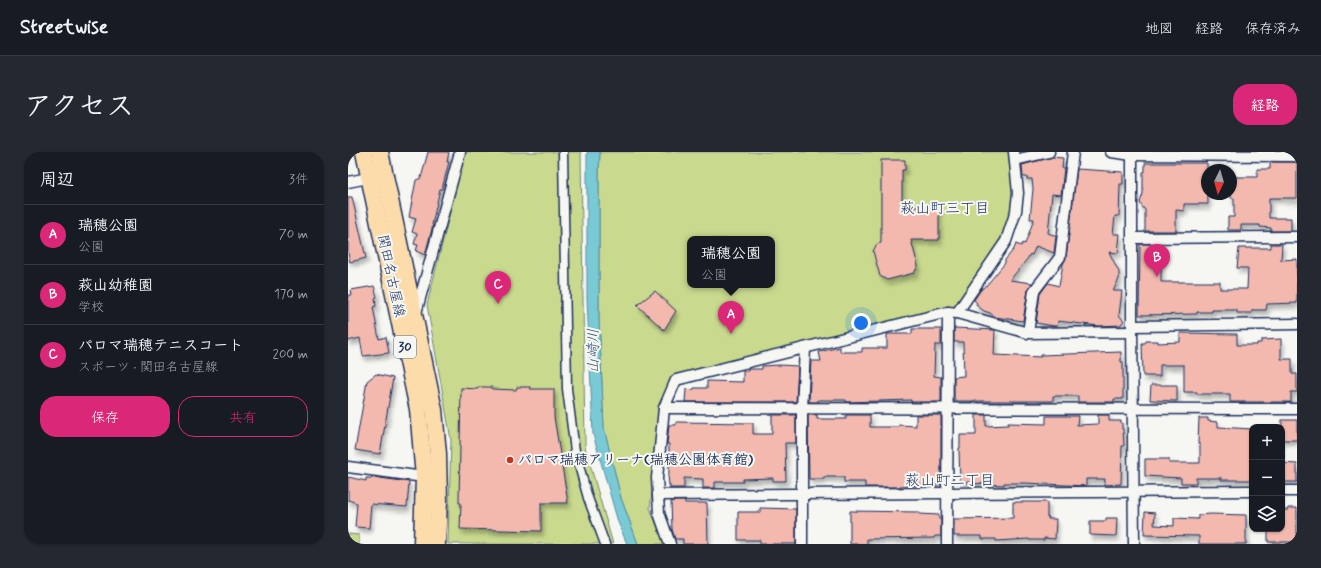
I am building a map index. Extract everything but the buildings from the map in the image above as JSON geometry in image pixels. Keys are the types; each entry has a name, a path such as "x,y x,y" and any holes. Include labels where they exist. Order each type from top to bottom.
{"main road":[{"name":"関田名古屋線","path":"364,152 377,176 414,317 434,410 438,454 439,501 437,544"},
{"name":"関田名古屋線","path":"380,152 377,176 418,409 424,477 422,544"}],"street":[{"path":"414,317 460,152"},
{"path":"563,152 567,389 575,451 588,498 605,544"},
{"path":"948,544 948,409 952,312 1006,241 1016,211 1018,193 1014,156 1050,152"},
{"path":"1028,333 1034,291 1060,256 1073,152"},
{"path":"1111,152 1132,154 1297,156"},
{"path":"1132,154 1134,544"},
{"path":"348,182 377,176"},
{"path":"1133,238 1297,237"},
{"path":"670,544 659,513 657,478 664,408 676,380 952,312 1028,333 1297,324"},
{"path":"802,544 802,409 805,348"},
{"path":"664,408 1297,409"},
{"path":"348,467 424,477"},
{"path":"658,495 1249,491"},
{"path":"1285,491 1297,491"}],"green space":[{"path":"465,152 581,152 585,447 613,544 448,544 451,440 427,305"},
{"path":"600,152 1014,152 1018,193 1006,241 957,313 676,380 664,408 650,508 664,544 638,544 621,498 604,428 599,319"},
{"path":"348,534 359,535 359,544 348,544"}],"water":[{"name":"山崎川","path":"587,152 600,152 599,319 604,428 621,498 638,544 627,544 618,522 593,434 587,299"}],"place":[{"name":"萩山幼稚園","path":"1157,277"},
{"name":"パロマ瑞穂テニスコート","path":"498,304"},
{"name":"瑞穂公園","path":"731,334"},
{"name":"パロマ瑞穂アリーナ(瑞穂公園体育館)","path":"510,460"}],"district":[{"name":"萩山町三丁目","path":"945,209"},
{"name":"萩山町二丁目","path":"950,481"}]}
